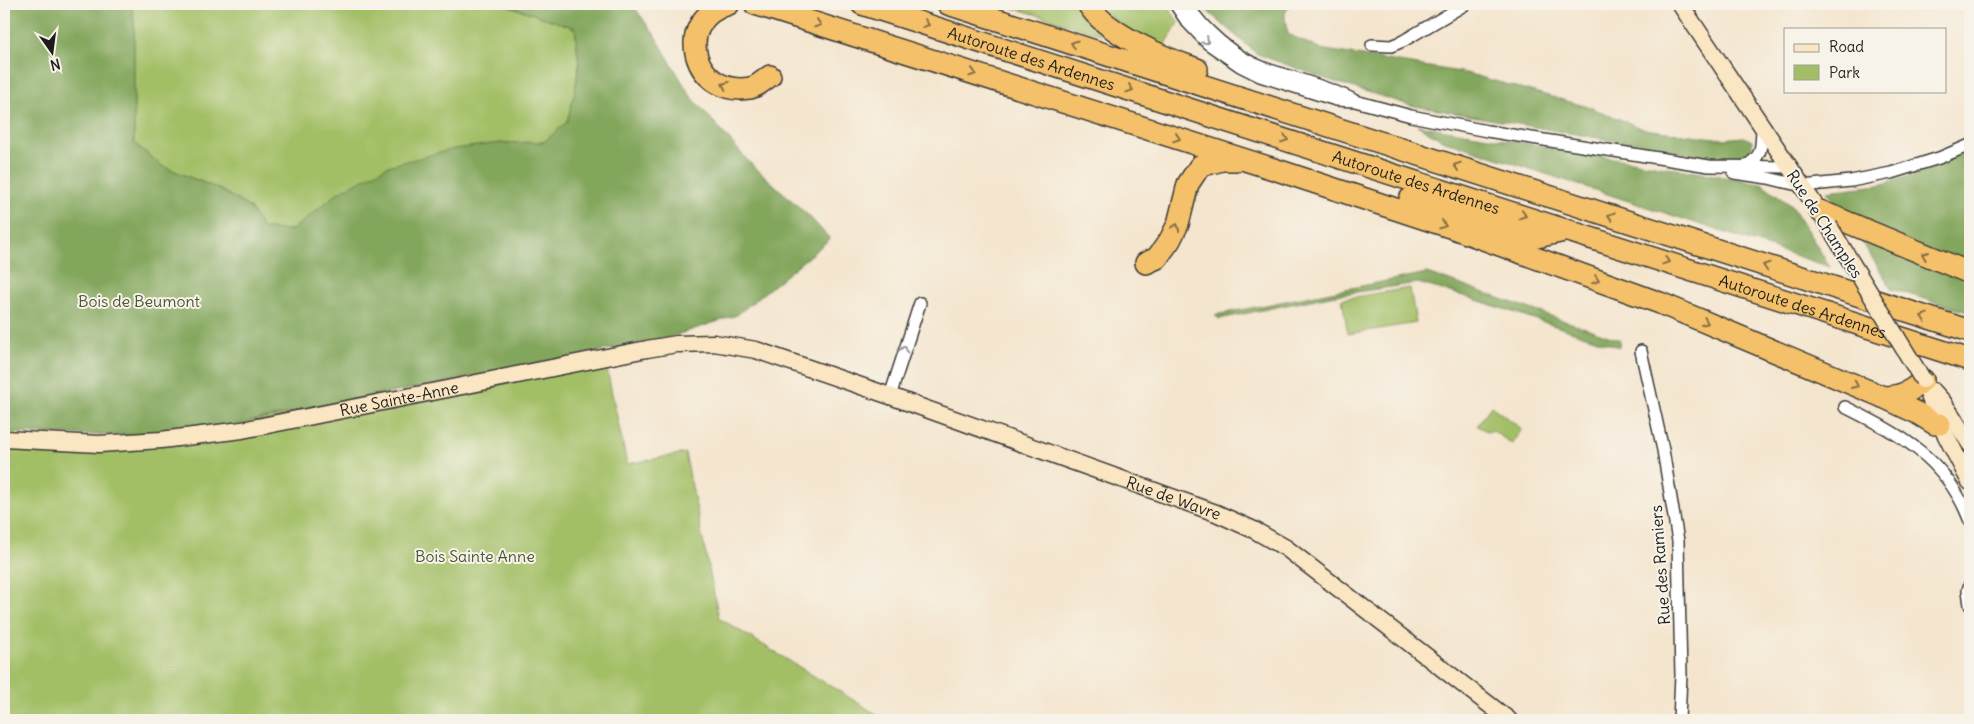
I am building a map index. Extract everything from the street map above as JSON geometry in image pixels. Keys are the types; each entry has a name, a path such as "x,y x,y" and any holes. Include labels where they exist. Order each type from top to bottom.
{"highway":[{"path":"729,4 717,7 703,19 694,42 696,58 711,78 731,89 752,88 770,76"},
{"path":"754,4 1450,227 1660,304 1883,397 1917,412 1935,424 1940,424"},
{"name":"Autoroute des Ardennes","path":"862,4 1970,360"},
{"name":"Autoroute des Ardennes","path":"948,4 1970,331"},
{"path":"1088,4 1092,12 1107,25 1158,54 1206,72 1221,90"},
{"path":"1146,263 1157,258 1170,240 1178,224 1188,184 1200,166 1222,160 1244,160"},
{"path":"1280,171 1385,193 1537,236 1570,230"},
{"path":"1824,218 1970,273"},
{"path":"1883,397 1926,393"}],"street":[{"path":"1175,4 1187,22 1207,43 1240,66 1260,76 1336,100 1355,101 1411,116 1487,131 1709,166 1789,168"},
{"path":"1187,4 1199,21 1228,48 1261,67 1339,92 1355,101"},
{"path":"1372,45 1391,46 1403,41 1466,4"},
{"name":"Rue de Champles","path":"1680,4 1824,218 1926,393 1970,444"},
{"path":"1744,167 1755,160 1760,153 1762,128"},
{"path":"1709,166 1729,172 1802,186 1851,181 1891,173 1939,158 1970,145"},
{"path":"890,396 920,302"},
{"name":"Rue Sainte-Anne","path":"4,439 99,444 161,440 242,430 353,406 677,344 714,343 736,345 791,361"},
{"name":"Rue des Ramiers","path":"1641,351 1663,450 1678,541 1681,675 1679,720"},
{"name":"Rue de Wavre","path":"791,361 1216,513 1254,530 1286,548 1509,720"},
{"path":"1926,393 1970,482"},
{"path":"1926,393 1956,436 1970,462"},
{"path":"1845,407 1896,433 1916,447 1939,468 1954,488 1963,501 1970,521"},
{"path":"1970,584 1968,590 1970,605"}],"green space":[{"name":"Bois de Beumont","path":"4,4 131,4 134,21 134,143 162,166 219,189 250,208 263,229 292,230 339,192 388,166 454,149 500,143 544,142 567,122 575,91 579,64 575,28 503,4 632,4 654,34 690,95 749,162 809,216 830,239 737,315 670,337 242,423 162,435 4,433"},
{"path":"131,4 503,4 575,28 579,64 575,91 567,122 544,142 500,143 339,192 292,230 263,229 250,208 219,189 162,166 134,143 134,21"},
{"path":"1019,4 1080,4 1126,42 1014,8"},
{"path":"1099,4 1166,4 1179,23 1163,48 1125,31"},
{"path":"1199,4 1292,4 1285,14 1288,34 1320,49 1466,73 1592,108 1644,129 1722,139 1744,137 1752,141 1752,155 1748,159 1735,162 1409,105 1329,80 1257,54"},
{"path":"1417,125 1761,183 1792,206 1830,267 1442,140"},
{"path":"1970,150 1970,313 1892,289 1827,191 1879,185 1916,174"},
{"path":"1427,273 1620,340 1619,347 1467,297 1418,283 1330,296 1219,319 1215,315"},
{"path":"1410,288 1416,323 1348,334 1342,299"},
{"name":"Bois Sainte Anne","path":"606,365 627,464 685,453 719,618 886,720 4,720 4,445 63,447 458,392"},
{"path":"1491,406 1522,429 1512,444 1492,430 1489,432 1477,426"}]}
